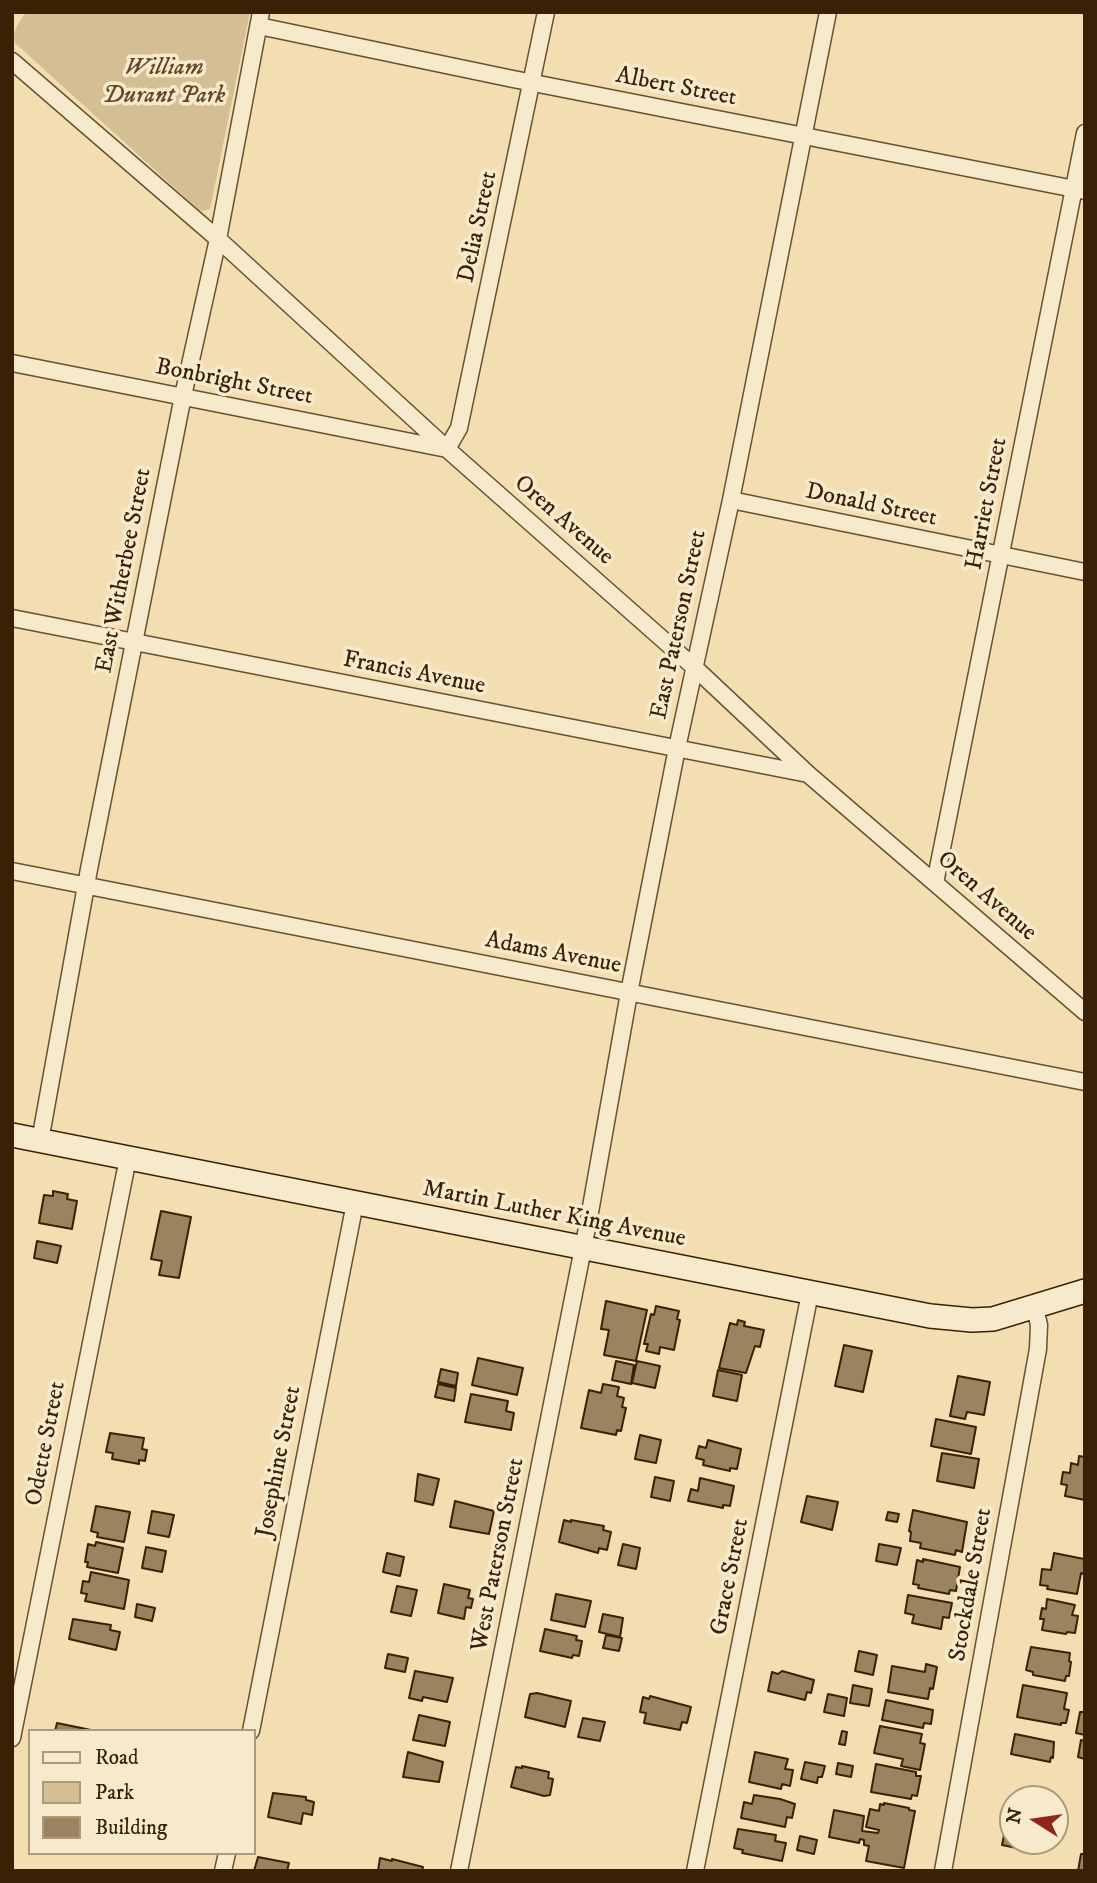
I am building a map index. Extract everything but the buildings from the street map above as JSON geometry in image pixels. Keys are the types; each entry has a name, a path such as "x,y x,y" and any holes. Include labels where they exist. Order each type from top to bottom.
{"street":[{"name":"Delia Street","path":"447,449 459,428 546,12"},
{"name":"East Paterson Street","path":"583,1248 677,748 731,500 828,12"},
{"name":"Albert Street","path":"260,19 533,83 1079,190"},
{"name":"East Witherbee Street","path":"40,1141 86,886 183,396 218,239 260,19"},
{"name":"Oren Avenue","path":"12,61 218,239 447,449 694,667 808,774 1085,1012"},
{"name":"Harriet Street","path":"935,883 1079,190 1085,133"},
{"name":"Bonbright Street","path":"12,363 447,449"},
{"name":"Donald Street","path":"731,500 1085,572"},
{"name":"Francis Avenue","path":"12,618 808,774"},
{"name":"Adams Avenue","path":"12,871 1085,1082"},
{"name":"Martin Luther King Avenue","path":"12,1135 915,1314 960,1319 993,1319 1085,1291"},
{"name":"Odette Street","path":"12,1738 128,1158"},
{"name":"Josephine Street","path":"251,1729 355,1203"},
{"name":"West Paterson Street","path":"459,1871 583,1248"},
{"name":"Grace Street","path":"695,1871 810,1293"},
{"name":"Stockdale Street","path":"943,1871 1038,1349 1039,1325 1035,1308"}],"green space":[{"name":"William Durant Park","path":"26,12 250,12 210,209 198,209 15,43 15,30"}]}
